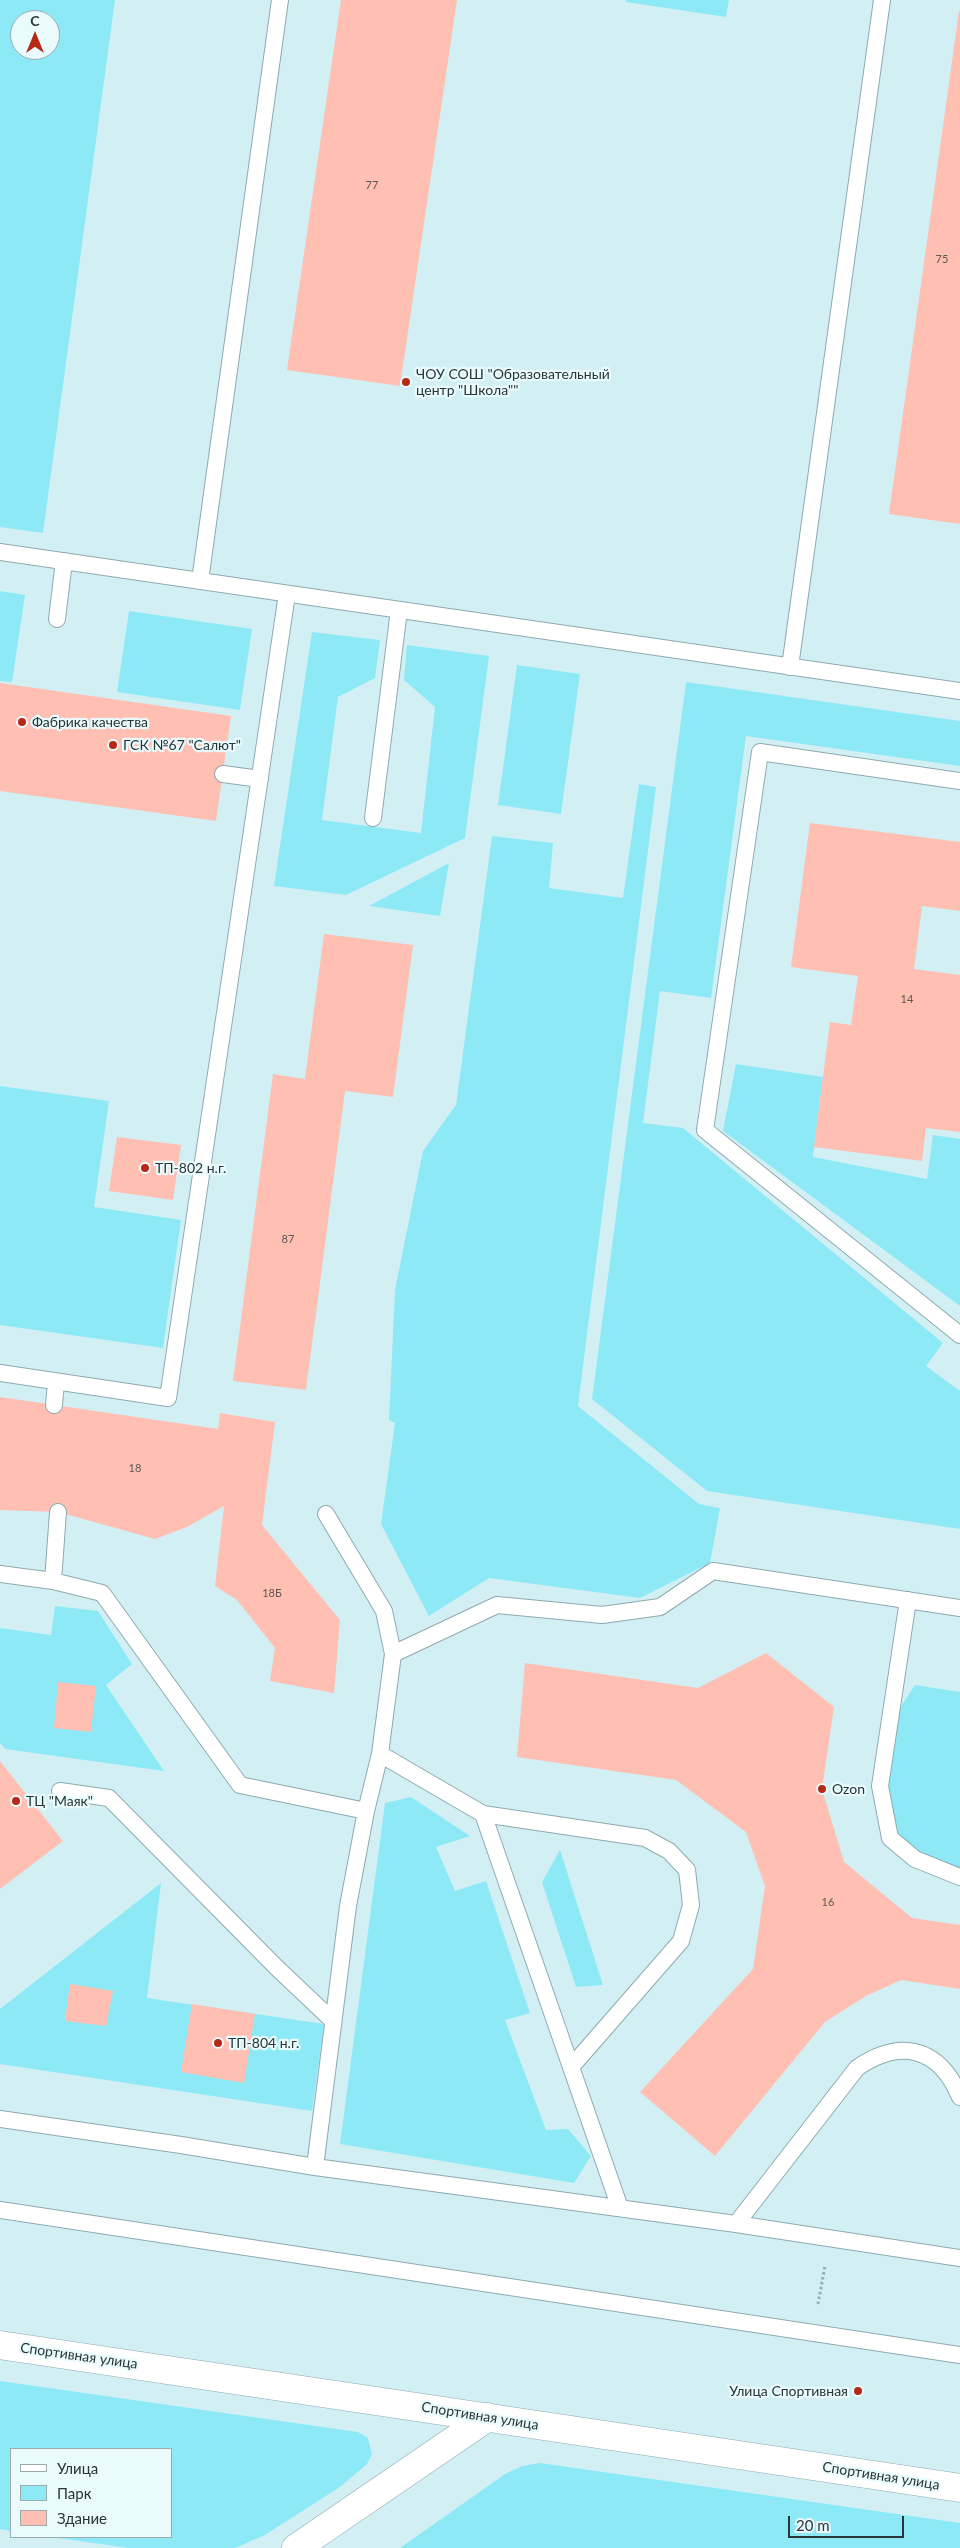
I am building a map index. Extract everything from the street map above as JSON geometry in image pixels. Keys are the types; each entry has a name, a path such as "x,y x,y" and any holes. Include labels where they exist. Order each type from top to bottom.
{"main road":[{"name":"Спортивная улица","path":"0,2345 488,2417 607,2437 960,2488"},
{"path":"296,2548 488,2417"}],"lane":[{"path":"200,581 280,0"},
{"path":"790,667 882,0"},
{"path":"0,552 960,691"},
{"path":"57,619 64,561"},
{"path":"0,1373 168,1398 287,594"},
{"path":"373,818 399,610"},
{"path":"960,781 760,752 705,1130 960,1335"},
{"path":"222,774 260,779"},
{"path":"54,1406 56,1382"},
{"path":"53,1581 58,1512"},
{"path":"315,2167 332,2020 348,1906 366,1811 380,1754 393,1654 384,1611 326,1514"},
{"path":"393,1654 497,1605 602,1615 660,1608 713,1571 960,1608"},
{"path":"0,1574 53,1581 102,1593 240,1785 366,1811"},
{"path":"908,1600 880,1786 890,1838 915,1859 960,1877"},
{"path":"380,1754 483,1814 645,1838 669,1851 687,1870 691,1905 681,1941 572,2066"},
{"path":"60,1791 109,1798 276,1967 332,2020"},
{"path":"483,1814 620,2208"},
{"path":"736,2224 857,2068 867,2061 907,2049 924,2053 953,2081 960,2096"},
{"path":"0,2119 315,2167 736,2224 960,2258"},
{"path":"0,2210 960,2355"}],"path":[{"path":"813,2333 830,2239"}],"green space":[{"path":"0,0 115,0 43,533 0,527"},
{"path":"626,0 729,0 726,17 626,2"},
{"path":"0,591 25,595 12,682 0,681"},
{"path":"129,611 252,629 240,710 117,692"},
{"path":"312,632 380,640 375,678 338,697 322,820 421,833 435,707 404,680 407,645 489,656 465,838 346,895 274,886"},
{"path":"517,665 580,674 561,814 498,805"},
{"path":"686,682 960,721 960,766 746,736 711,998 660,991 643,1123 683,1128 943,1343 926,1366 960,1391 960,1529 707,1491 592,1399"},
{"path":"639,784 656,787 578,1406 699,1504 720,1508 710,1563 640,1598 489,1578 429,1616 381,1524 395,1423 389,1420 395,1290 423,1151 456,1105 492,836 553,843 549,888 623,898"},
{"path":"449,863 440,916 369,906"},
{"path":"736,1064 823,1077 813,1157 927,1179 933,1135 960,1139 960,1306 723,1131"},
{"path":"0,1086 109,1101 94,1207 181,1220 163,1348 0,1325"},
{"path":"55,1606 98,1611 132,1664 106,1685 164,1771 5,1749 0,1743 0,1628 51,1635"},
{"path":"915,1685 960,1692 960,1877 890,1838 878,1799 892,1720"},
{"path":"411,1797 470,1836 436,1847 455,1891 486,1881 530,2013 505,2020 546,2130 568,2129 591,2156 574,2183 340,2144 385,1803"},
{"path":"560,1850 603,1985 576,1987 542,1882"},
{"path":"161,1883 147,1998 324,2024 312,2111 0,2064 0,2009"},
{"path":"0,2381 358,2432 368,2438 372,2454 367,2464 340,2487 265,2535 235,2548 129,2548 58,2538 172,2538 172,2448 10,2448 10,2531 0,2529"},
{"path":"540,2463 960,2523 960,2548 400,2548 505,2474 522,2466"}],"building":[{"path":"341,0 457,0 400,386 287,370"},
{"path":"960,11 960,524 889,514"},
{"name":"ГСК №67 \"Салют\"","path":"0,683 231,716 216,821 0,791"},
{"path":"810,823 960,842 960,911 922,906 914,969 960,975 960,1132 926,1128 922,1161 814,1147 830,1022 851,1025 858,976 791,967"},
{"path":"324,934 413,945 393,1097 345,1091 306,1390 233,1381 273,1074 305,1079"},
{"name":"ТП-802 н.г.","path":"117,1137 181,1145 173,1200 109,1191"},
{"path":"0,1397 218,1429 220,1413 275,1422 262,1525 340,1620 334,1693 270,1681 275,1648 237,1600 215,1586 224,1506 187,1527 155,1539 58,1512 0,1510"},
{"path":"766,1653 834,1707 822,1789 844,1862 912,1918 960,1925 960,1989 901,1980 866,1996 825,2022 715,2156 640,2092 753,1969 765,1886 746,1832 676,1780 517,1757 525,1663 698,1688"},
{"path":"58,1682 96,1686 91,1732 54,1728"},
{"name":"ТЦ \"Маяк\"","path":"0,1761 63,1841 0,1889"},
{"path":"70,1984 113,1991 106,2026 65,2021"},
{"name":"ТП-804 н.г.","path":"192,2004 255,2014 244,2083 181,2072"}],"place":[{"name":"ЧОУ СОШ \"Образовательный центр \"Школа\"\"","path":"406,382"},
{"name":"Фабрика качества","path":"22,722"},
{"name":"ГСК №67 \"Салют\"","path":"113,745"},
{"name":"ТП-802 н.г.","path":"145,1168"},
{"name":"Ozon","path":"822,1789"},
{"name":"ТЦ \"Маяк\"","path":"16,1801"},
{"name":"ТП-804 н.г.","path":"218,2043"},
{"name":"Улица Спортивная","path":"858,2391"}]}
